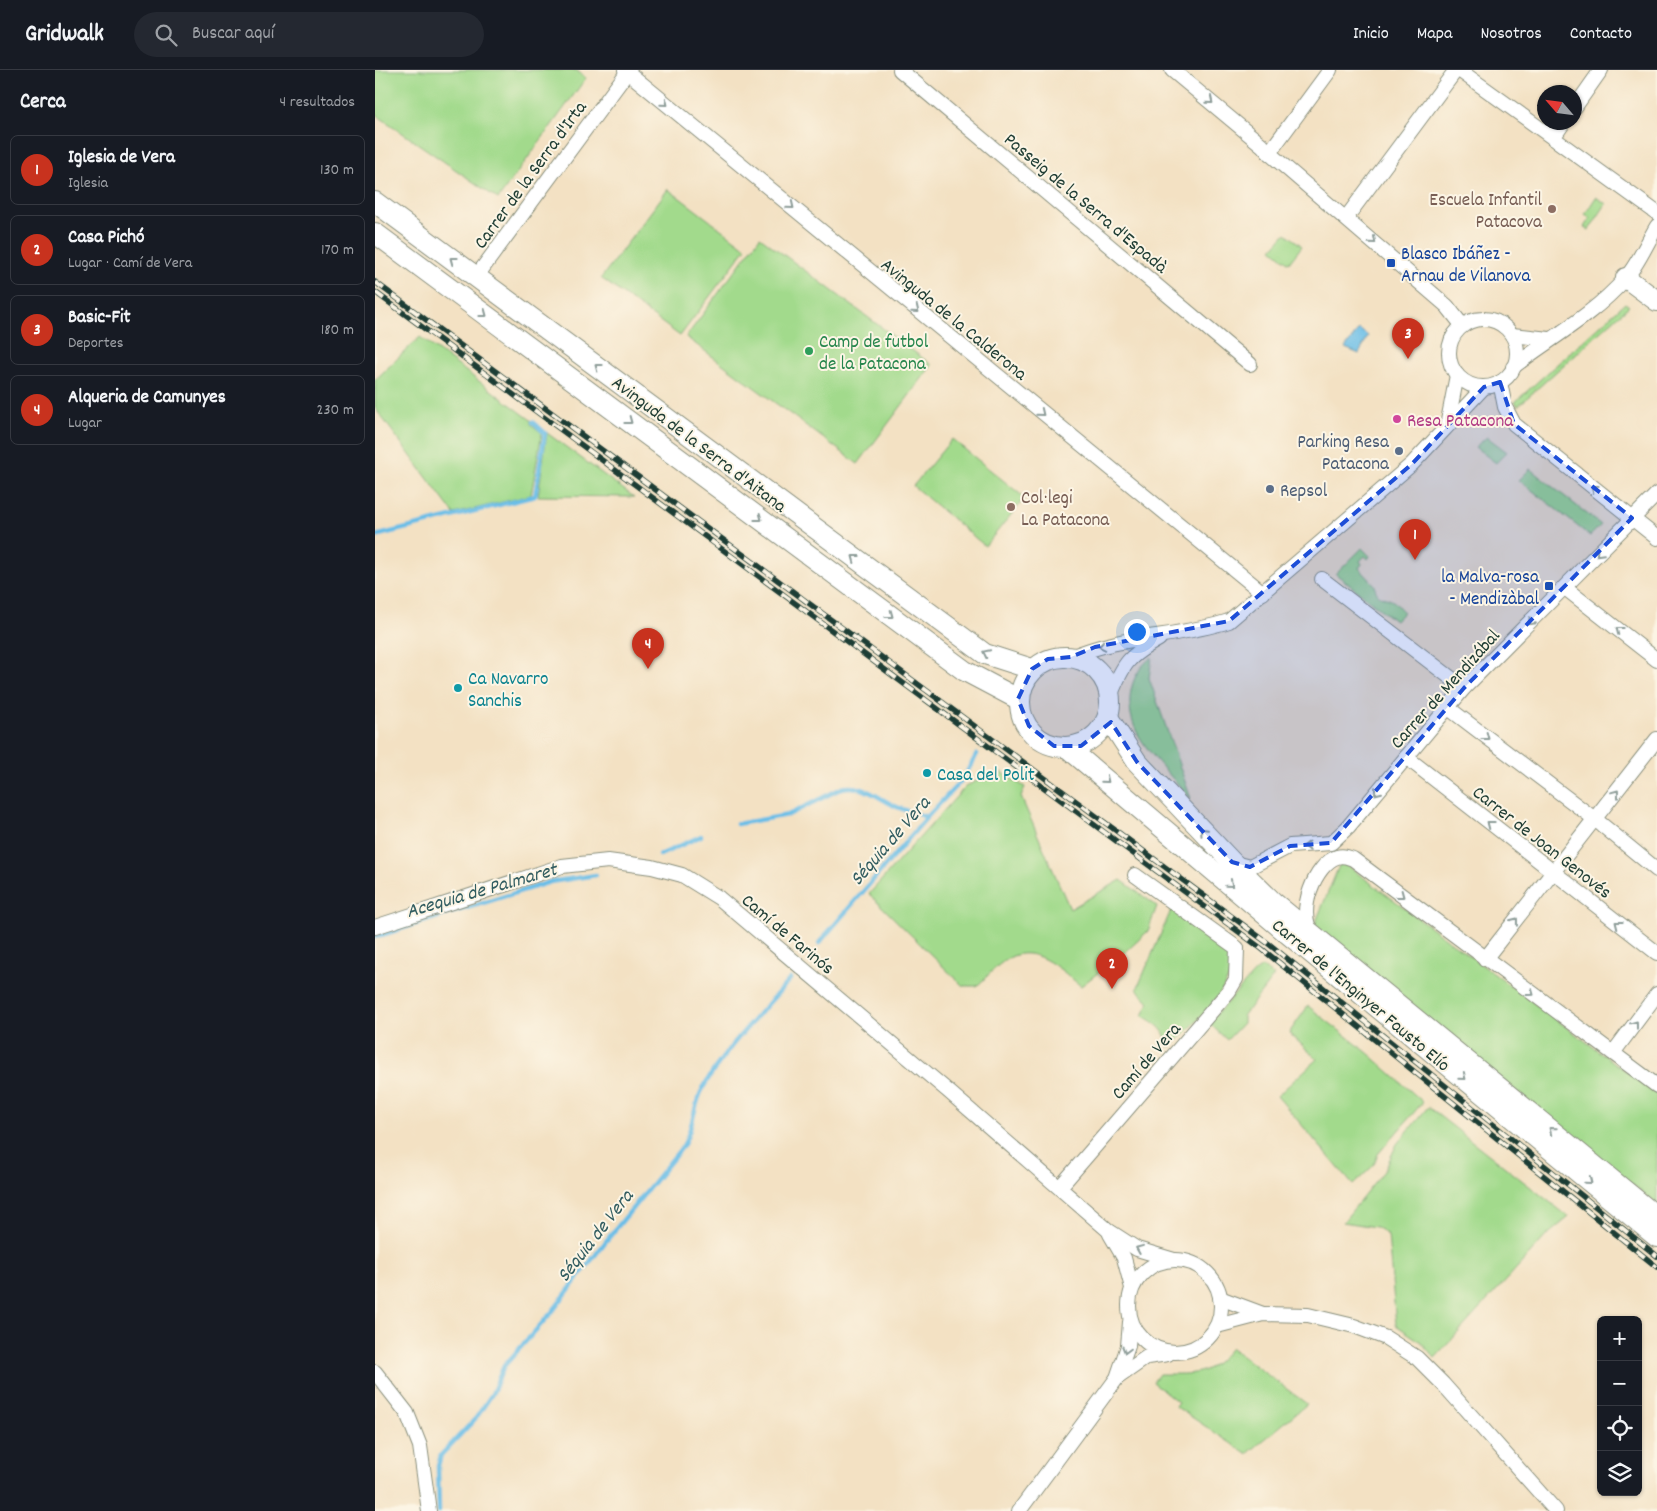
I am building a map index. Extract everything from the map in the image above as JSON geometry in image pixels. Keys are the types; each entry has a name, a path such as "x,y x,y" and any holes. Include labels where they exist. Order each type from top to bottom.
{"main road":[{"name":"Avinguda de la Serra d'Aitana","path":"375,202 985,654 1032,669"},
{"name":"Avinguda de la Serra d'Aitana","path":"375,232 965,671 1018,699"},
{"path":"1626,278 1657,301"},
{"path":"1071,658 1094,669 1105,680 1111,694 1109,719 1093,740 1081,746 1068,748 1054,746 1040,738 1022,714 1018,699 1025,678 1032,669 1048,659 1071,658"},
{"name":"Carrer de l'Enginyer Fausto Elío","path":"1109,719 1137,762 1232,862 1273,902 1657,1217"},
{"name":"Carrer de l'Enginyer Fausto Elío","path":"1068,748 1295,939 1657,1237"}],"street":[{"name":"Passeig de la Serra d'Espadà","path":"900,70 1250,364"},
{"path":"1172,70 1187,75 1269,153 1447,306 1462,325"},
{"path":"1269,153 1330,70"},
{"path":"1346,218 1457,70 1657,212"},
{"path":"1582,97 1601,70"},
{"name":"Carrer de la Serra d'Irta","path":"476,277 627,71"},
{"name":"Avinguda de la Calderona","path":"627,71 1263,593"},
{"path":"1553,138 1558,130"},
{"path":"1513,367 1517,357 1516,345 1512,335 1504,326 1494,320 1483,318 1472,320 1462,325 1454,333 1448,355 1451,366 1457,375 1469,384 1484,387 1500,382 1513,367 1549,340 1569,329 1626,278 1657,226"},
{"path":"1512,335 1549,340"},
{"path":"1446,429 1457,375"},
{"path":"1500,382 1505,407 1513,424 1657,538"},
{"path":"1071,658 1095,647 1206,629 1229,621 1412,464 1484,387"},
{"name":"Carrer de Mendizábal","path":"1232,862 1250,867 1290,846 1331,844 1349,827 1464,688 1657,494"},
{"path":"1322,579 1464,688"},
{"path":"1565,588 1657,660"},
{"path":"1111,694 1121,669 1135,653 1167,634"},
{"path":"1447,708 1596,820 1657,870"},
{"path":"1485,959 1657,740"},
{"name":"Carrer de Joan Genovés","path":"1406,757 1657,953"},
{"path":"1349,827 1345,845 1353,859 1657,1086"},
{"name":"Carrer de l'Enginyer Fausto Elío","path":"1319,940 1309,928 1305,918 1307,899 1322,870 1331,860 1345,856 1353,859"},
{"name":"Camí de Farinós","path":"375,927 562,866 608,861 651,867 682,875 719,898 1060,1187 1109,1231 1137,1249 1173,1260"},
{"name":"Camí de Vera","path":"1060,1187 1229,991 1236,979 1237,948 1135,876"},
{"path":"1613,1053 1657,994"},
{"name":"Camí de Farinós","path":"1109,1231 1124,1258 1131,1288"},
{"path":"1019,1511 1117,1378 1128,1346 1130,1322 1128,1305 1131,1288 1148,1268 1160,1262 1173,1260 1199,1266 1209,1274 1221,1298 1221,1312 1217,1326 1210,1337 1200,1345 1176,1353 1147,1358 1117,1378"},
{"path":"1221,1298 1263,1314"},
{"path":"1217,1326 1263,1314 1308,1315 1354,1326 1393,1342 1417,1358 1443,1384 1556,1511"},
{"path":"1130,1322 1137,1335 1148,1345 1162,1351 1176,1353"},
{"path":"375,1372 407,1413 420,1446 429,1511"}],"highlighted area":[{"path":"1500,382 1514,424 1632,518 1464,688 1331,843 1290,846 1250,867 1232,862 1137,762 1111,722 1081,746 1054,746 1029,726 1018,699 1032,669 1048,659 1071,657 1095,647 1229,621 1412,464 1484,387"}],"green space":[{"path":"375,70 576,70 586,78 498,199 375,114"},
{"path":"668,189 746,248 680,336 601,278"},
{"path":"1596,197 1606,204 1589,230 1584,227 1590,218 1585,214"},
{"path":"1286,233 1302,246 1289,263 1272,249"},
{"name":"Camp de futbol de la Patacona","path":"760,237 932,365 858,464 686,337"},
{"path":"1625,303 1629,306 1518,406 1515,402"},
{"path":"420,337 531,420 531,424 542,433 531,495 454,514 375,408 375,380"},
{"path":"547,433 634,497 538,496"},
{"path":"1487,437 1507,452 1496,463 1475,447"},
{"path":"952,439 1025,498 985,546 913,486"},
{"path":"1530,469 1601,525 1590,536 1519,480"},
{"path":"1362,548 1370,556 1368,559 1365,556 1360,561 1362,564 1359,568 1375,585 1378,594 1393,601 1404,612 1395,621 1336,574"},
{"path":"1152,657 1149,678 1191,799 1157,761 1144,744 1134,726 1130,704 1133,683 1137,673"},
{"path":"999,771 1025,787 1021,797 1070,909 1121,880 1157,906 1148,931 1130,948 1081,986 1041,957 1032,954 1022,954 1013,956 1003,962 977,986 963,986 869,894 966,786"},
{"path":"1341,861 1657,1094 1657,1204 1573,1138 1314,926"},
{"path":"1172,908 1231,951 1232,962 1229,977 1216,999 1194,1025 1170,1047 1167,1045 1162,1031 1143,1016 1149,1002 1137,989"},
{"path":"1262,967 1274,976 1243,1016 1243,1023 1227,1040 1211,1025 1211,1020 1255,972"},
{"path":"1308,1006 1368,1053 1423,1102 1378,1154 1374,1165 1353,1185 1277,1096 1317,1059 1289,1033"},
{"path":"1428,1107 1569,1217 1546,1236 1435,1358 1421,1342 1396,1325 1388,1235 1376,1227 1343,1222 1384,1171 1397,1144"},
{"path":"1231,1348 1307,1404 1247,1454 1175,1406 1178,1402 1153,1382 1159,1374 1182,1374 1207,1369"}],"water":[{"path":"1359,329 1368,336 1359,354 1345,348"}],"waterway":[{"path":"375,536 535,496 545,433 533,422"},
{"name":"Séquia de Vera","path":"819,943 927,817 963,779 977,754"},
{"name":"Acequia de Palmaret","path":"737,824 788,815 842,788 850,787 864,790 897,807 927,817"},
{"name":"Acequia de Palmaret","path":"660,855 701,836"},
{"name":"Acequia de Palmaret","path":"375,937 550,882 596,875"},
{"name":"Séquia de Vera","path":"439,1511 438,1466 441,1455 476,1418 492,1394 504,1366 552,1312 606,1241 683,1146 687,1139 697,1102 712,1073 743,1032 790,979"}],"railway":[{"path":"375,282 1269,944 1657,1256"},
{"path":"375,292 1262,949 1657,1267"}],"place":[{"name":"Escuela Infantil Patacova","path":"1552,209"},
{"name":"Blasco Ibáñez - Arnau de Vilanova","path":"1391,263"},
{"name":"Camp de futbol de la Patacona","path":"809,351"},
{"name":"Basic-Fit","path":"1408,359"},
{"name":"Resa Patacona","path":"1397,419"},
{"name":"Parking Resa Patacona","path":"1399,451"},
{"name":"Repsol","path":"1270,489"},
{"name":"Col·legi La Patacona","path":"1011,507"},
{"name":"Iglesia de Vera","path":"1415,560"},
{"name":"la Malva-rosa - Mendizàbal","path":"1549,586"},
{"name":"Alqueria de Camunyes","path":"648,669"},
{"name":"Ca Navarro Sanchis","path":"458,688"},
{"name":"Casa del Polit","path":"927,773"},
{"name":"Casa Pichó","path":"1112,989"}]}
